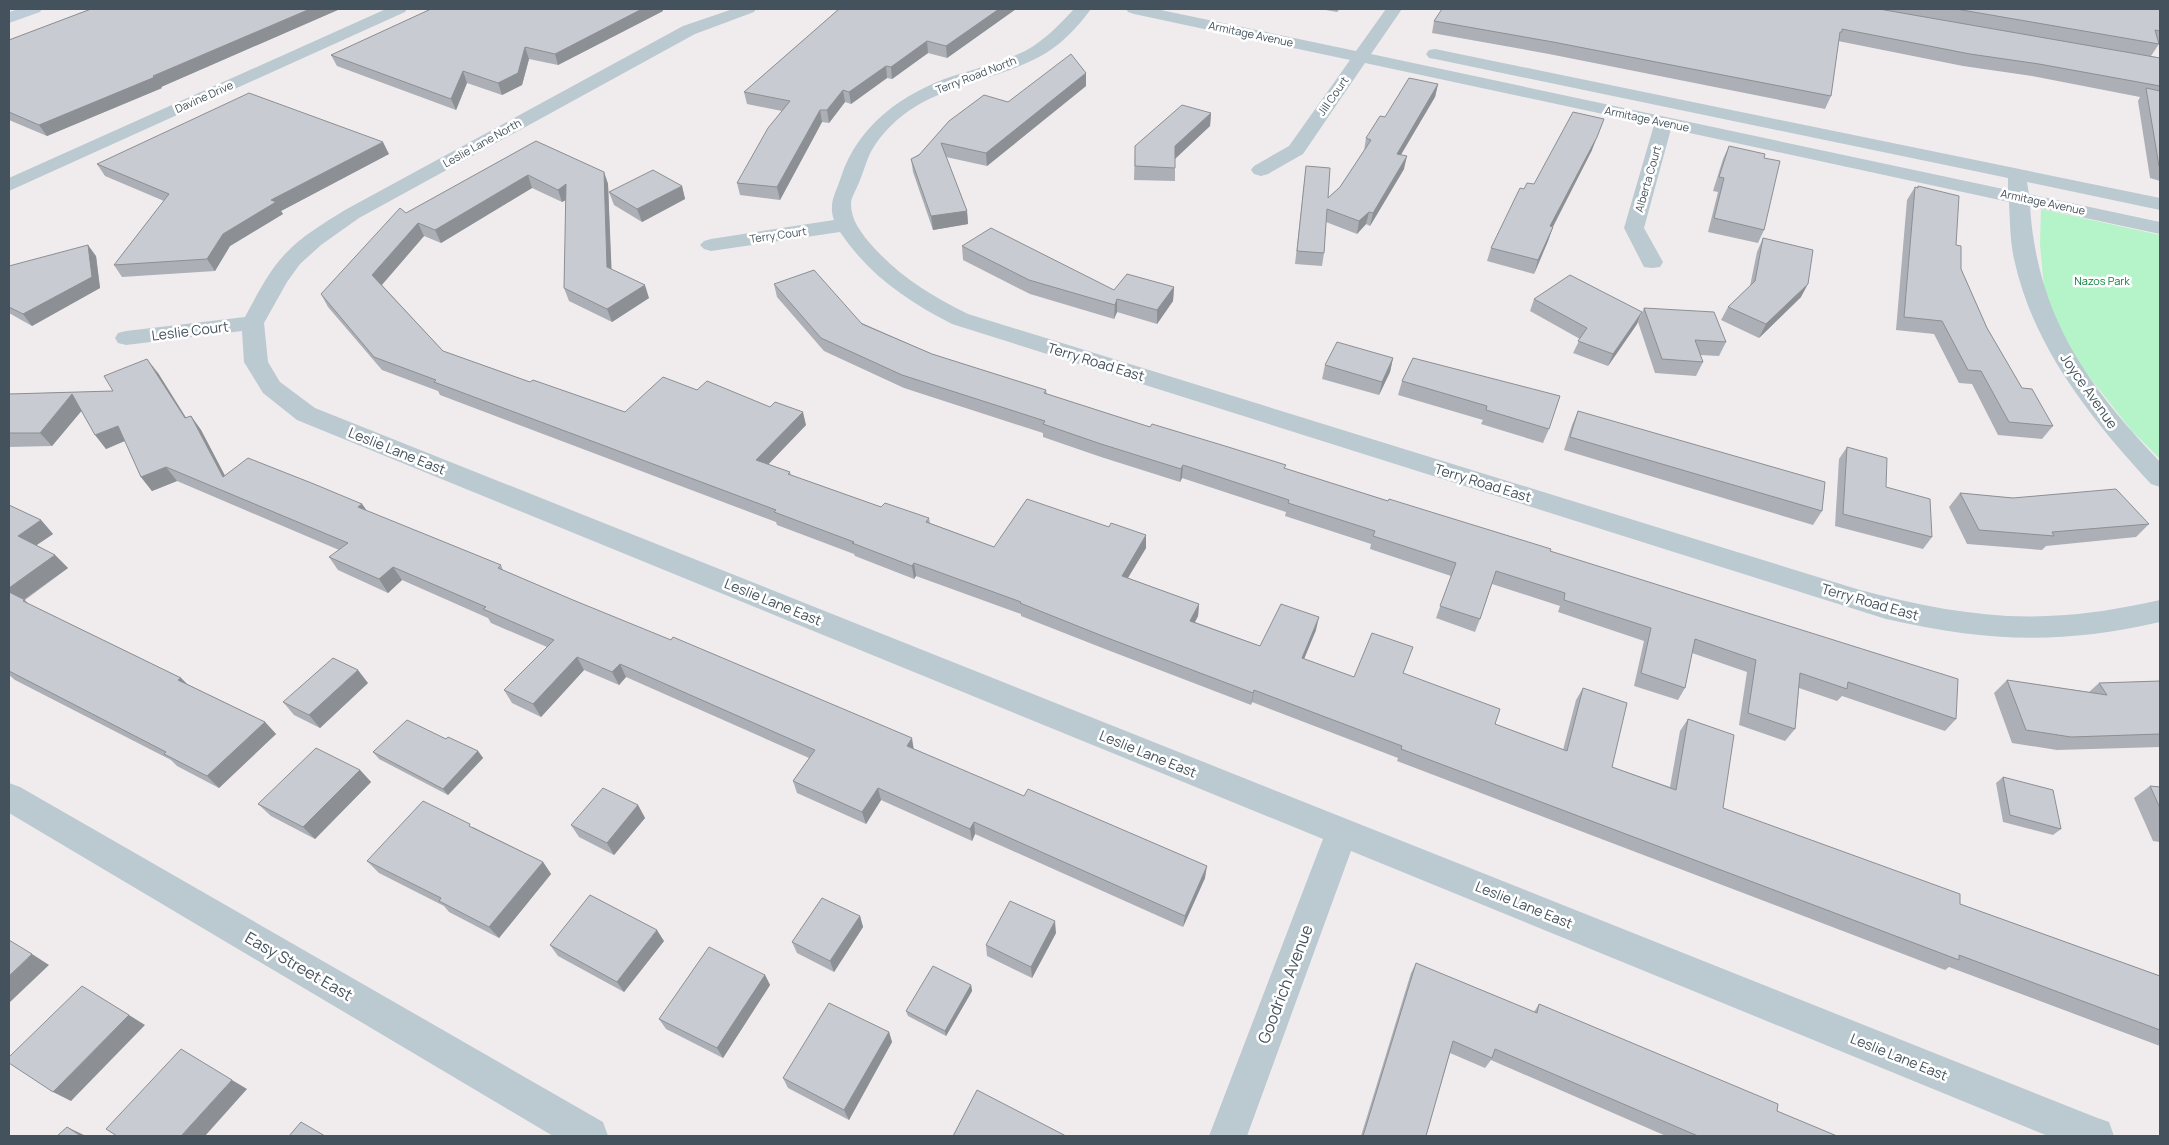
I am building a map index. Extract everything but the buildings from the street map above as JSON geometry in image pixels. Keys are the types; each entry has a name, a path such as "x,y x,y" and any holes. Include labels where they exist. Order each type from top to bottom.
{"street":[{"path":"9,18 34,9"},
{"name":"Davine Drive","path":"9,185 399,9"},
{"name":"Leslie Lane North","path":"253,323 279,276 293,258 316,238 352,214 689,30 748,9"},
{"name":"Terry Road North","path":"845,225 841,204 854,164 875,132 896,113 917,98 949,83 1031,54 1045,46 1083,9"},
{"name":"Armitage Avenue","path":"1134,9 1664,122 2018,186 2160,204"},
{"name":"Jill Court","path":"1262,170 1296,150 1394,9"},
{"path":"1352,37 1391,45"},
{"name":"Armitage Avenue","path":"1420,51 2018,186 2160,228"},
{"name":"Alberta Court","path":"1652,262 1634,228 1664,122"},
{"name":"Joyce Avenue","path":"2018,186 2024,259 2039,307 2066,361 2117,431 2160,478"},
{"name":"Terry Court","path":"711,245 845,225"},
{"name":"Terry Road East","path":"845,225 890,278 923,301 960,319 1860,601 1936,620 2018,628 2074,626 2160,611"},
{"name":"Leslie Court","path":"126,338 253,323"},
{"name":"Leslie Lane East","path":"253,323 256,362 270,387 306,414 2095,1136"},
{"name":"Easy Street East","path":"9,796 589,1136"},
{"name":"Goodrich Avenue","path":"1228,1136 1342,832"}],"green space":[{"name":"Nazos Park","path":"2041,209 2160,235 2160,459 2132,431 2080,365 2045,299 2040,244"}]}
